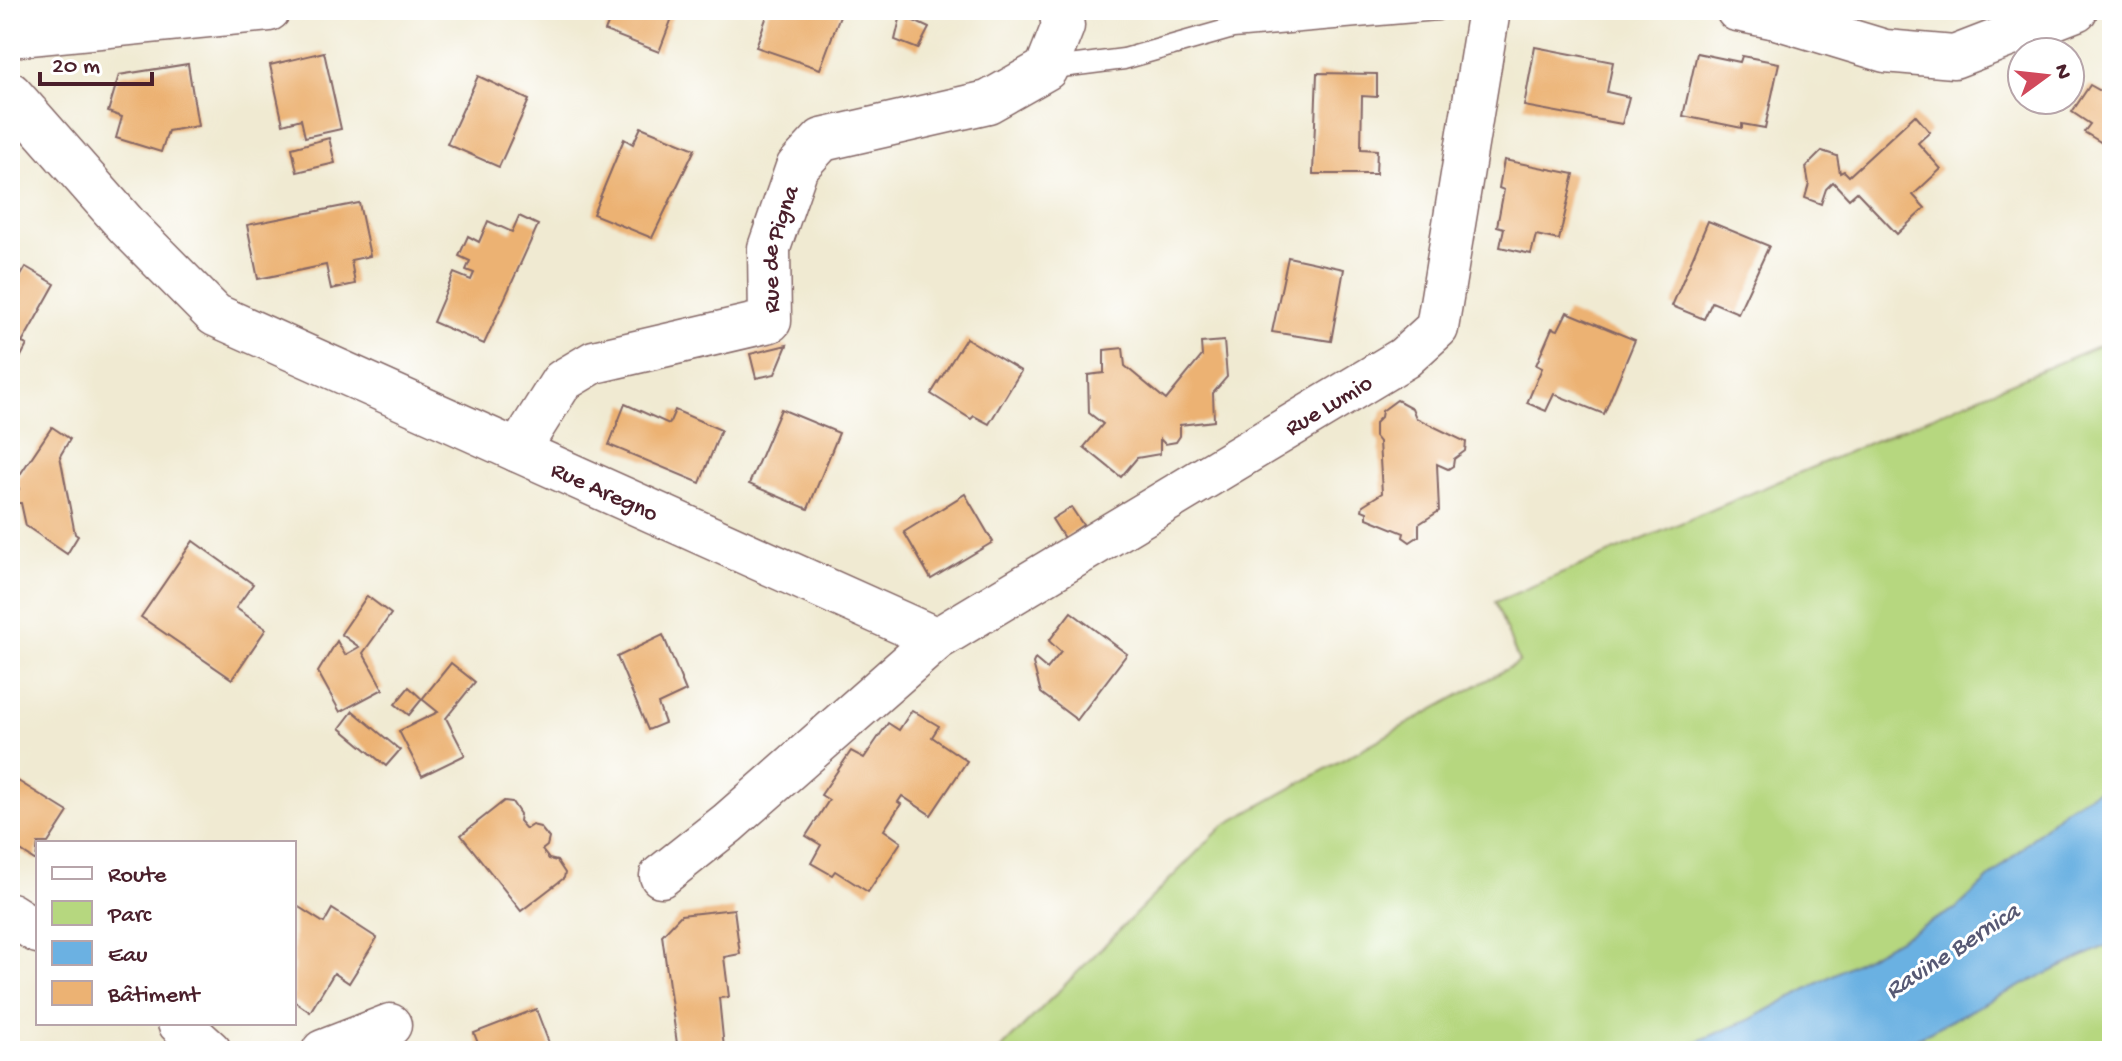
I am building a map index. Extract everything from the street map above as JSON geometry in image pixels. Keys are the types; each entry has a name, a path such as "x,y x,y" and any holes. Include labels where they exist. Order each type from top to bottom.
{"street":[{"path":"10,36 269,10"},
{"path":"1046,69 1063,26 1060,10"},
{"name":"Rue Lumio","path":"937,639 1404,358 1437,328 1489,10"},
{"path":"1763,13 1885,51 1954,57 2076,10"},
{"name":"Rue de Pigna","path":"518,451 562,381 594,362 770,321 769,248 797,167 822,140 988,102 1046,69"},
{"name":"Rue Aregno","path":"10,93 129,228 215,315 937,639"},
{"path":"661,876 728,823 937,639"},
{"path":"10,914 36,931"},
{"path":"181,1025 210,1051"},
{"path":"323,1051 390,1025"}],"lane":[{"path":"1046,69 1124,59 1233,28 1437,10"}],"green space":[{"path":"2112,340 2112,1051 999,1051 1223,826 1519,662 1495,602"}],"water":[{"name":"Ravine Bernica","path":"2112,782 2112,943 1892,1051 1674,1051 1751,1019 1957,908 2064,809"}],"building":[{"path":"603,10 675,10 659,52 605,31 612,14"},
{"path":"769,10 842,10 820,69 756,47"},
{"path":"901,15 929,28 918,49 895,40"},
{"path":"1535,47 1613,62 1607,92 1629,97 1622,124 1524,106"},
{"path":"324,52 341,129 305,137 301,119 283,124 270,65"},
{"path":"1697,53 1740,62 1742,56 1779,63 1765,128 1742,124 1742,128 1683,116"},
{"path":"188,64 198,126 168,131 161,152 116,138 122,117 108,112 119,75"},
{"path":"1317,73 1377,74 1377,97 1362,96 1361,149 1377,150 1376,174 1313,174"},
{"path":"478,76 529,100 499,167 447,144"},
{"path":"2090,85 2108,95 2112,93 2112,149 2084,132 2090,124 2078,116 2086,116 2086,91"},
{"path":"1915,115 1930,132 1918,143 1941,169 1913,195 1925,208 1897,234 1857,192 1849,199 1833,182 1826,189 1821,204 1805,198 1809,184 1806,167 1822,151 1837,156 1840,173 1844,171 1849,176"},
{"path":"641,127 695,149 652,238 593,214 624,139 633,144"},
{"path":"329,138 335,163 297,172 292,148"},
{"path":"1504,160 1574,174 1559,240 1536,235 1531,254 1500,247 1504,228 1497,226 1504,190 1499,188"},
{"path":"359,203 370,256 351,260 355,284 331,289 326,265 258,279 247,225"},
{"path":"519,216 538,225 484,344 433,322 454,273 471,280 474,273 466,270 470,261 459,256 468,236 479,242 488,221 512,232"},
{"path":"1708,221 1769,246 1738,313 1712,302 1704,319 1672,306"},
{"path":"1288,257 1344,269 1331,341 1272,332"},
{"path":"26,267 55,284 22,343 27,345 19,360 13,356 10,363 10,294"},
{"path":"1567,312 1635,340 1604,414 1554,394 1546,411 1527,403 1542,368 1536,365 1552,328 1558,330"},
{"path":"966,338 1021,371 989,424 974,416 971,419 931,394"},
{"path":"1224,341 1227,377 1213,393 1214,421 1180,425 1180,436 1176,442 1165,444 1160,439 1160,454 1137,458 1121,477 1084,447 1103,424 1089,413 1088,375 1104,373 1104,350 1123,348 1125,366 1166,400 1202,356 1201,343"},
{"path":"787,345 775,374 756,378 750,354"},
{"path":"1397,400 1412,408 1416,418 1466,442 1465,451 1454,459 1453,466 1448,469 1437,464 1439,511 1419,524 1419,536 1410,542 1403,537 1404,533 1367,518 1367,512 1362,510 1363,505 1382,493 1375,423 1382,411"},
{"path":"625,404 669,424 675,410 721,430 700,483 609,445"},
{"path":"781,409 839,433 808,509 749,484"},
{"path":"52,427 70,439 60,456 75,534 78,536 67,554 26,526 21,503 16,503 13,490 19,489 17,479"},
{"path":"965,494 993,542 931,579 904,532"},
{"path":"1071,507 1083,525 1064,538 1052,519"},
{"path":"193,541 253,584 236,608 266,629 232,679 141,617"},
{"path":"367,596 391,614 363,653 383,689 340,712 318,672 337,641 345,655 359,647 341,634"},
{"path":"1071,612 1127,654 1077,720 1041,693 1033,663 1035,659 1047,669 1061,652 1049,641"},
{"path":"663,635 686,691 658,704 665,723 648,730 617,657"},
{"path":"451,663 475,682 446,718 465,755 422,776 399,731 438,712 422,699"},
{"path":"409,687 422,699 409,715 395,704"},
{"path":"912,710 939,726 932,737 967,761 931,815 902,796 898,802 901,804 884,830 901,842 868,892 835,871 832,875 811,863 821,845 806,836 829,800 821,795 851,751 864,758 888,723 899,730"},
{"path":"353,711 400,750 386,766 340,728"},
{"path":"18,781 68,812 49,841 36,841 36,861 10,844 10,794"},
{"path":"504,801 512,802 520,814 519,821 526,829 532,825 540,827 549,838 542,850 549,859 557,861 565,873 564,878 521,911 461,835"},
{"path":"296,905 324,923 332,909 377,938 349,983 334,973 310,1012 296,1002"},
{"path":"734,909 740,954 724,957 729,997 719,998 724,1048 678,1051 662,935 681,915"},
{"path":"536,1009 552,1051 481,1051 474,1033"}]}
